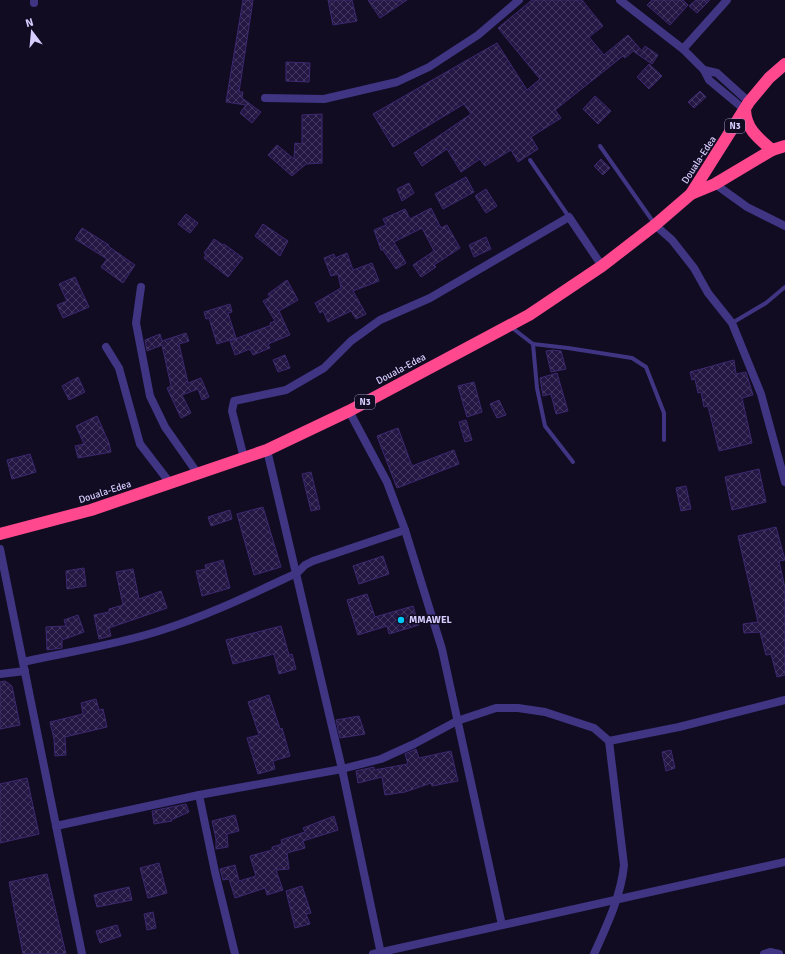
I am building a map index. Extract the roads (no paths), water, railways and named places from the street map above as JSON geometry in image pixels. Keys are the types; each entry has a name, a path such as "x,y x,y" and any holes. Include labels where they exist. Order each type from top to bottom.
{"highway":[{"name":"Douala-Edea","path":"692,194 747,106 768,78 785,64"},
{"path":"747,106 745,119 749,127 755,136 772,150"},
{"name":"Douala-Edea","path":"0,534 91,510 267,450 349,411 509,325 566,292 655,225 692,194 715,184 772,150 785,146"}],"street":[{"path":"265,98 324,99 397,82 429,67 478,35 519,0"},
{"path":"620,0 683,49 704,70 709,80 747,106"},
{"path":"683,49 727,0"},
{"path":"715,184 747,207 785,226"},
{"path":"244,458 232,410 234,401 286,390 324,368 351,341 380,320 430,298 568,217 602,266"},
{"path":"655,225 672,240 694,268 708,292 732,323 762,394 785,482"},
{"path":"141,287 136,323 150,396 165,427 198,474"},
{"path":"106,347 119,368 140,444 170,484"},
{"path":"349,411 387,482 405,530 442,649 502,925"},
{"path":"267,450 342,769 378,954 785,862"},
{"path":"23,662 113,643 159,631 228,605 297,573 305,565 313,561 405,530"},
{"path":"0,549 82,954"},
{"path":"0,674 24,671"},
{"path":"610,741 679,727 785,700"},
{"path":"56,826 199,795 342,769 381,759 458,721 496,708 518,708 545,712 594,728 610,741 624,864 623,880 617,900 594,954"},
{"path":"199,795 215,872 235,954"},
{"path":"764,954 770,952 779,954"}],"lane":[{"path":"600,146 655,225"},
{"path":"530,160 568,217"},
{"path":"732,323 766,303 785,287"},
{"path":"509,325 533,344 632,358 646,367 664,413 664,440"},
{"path":"533,344 537,388 544,426 573,462"}],"place":[{"name":"MMAWEL","path":"401,620"}]}
